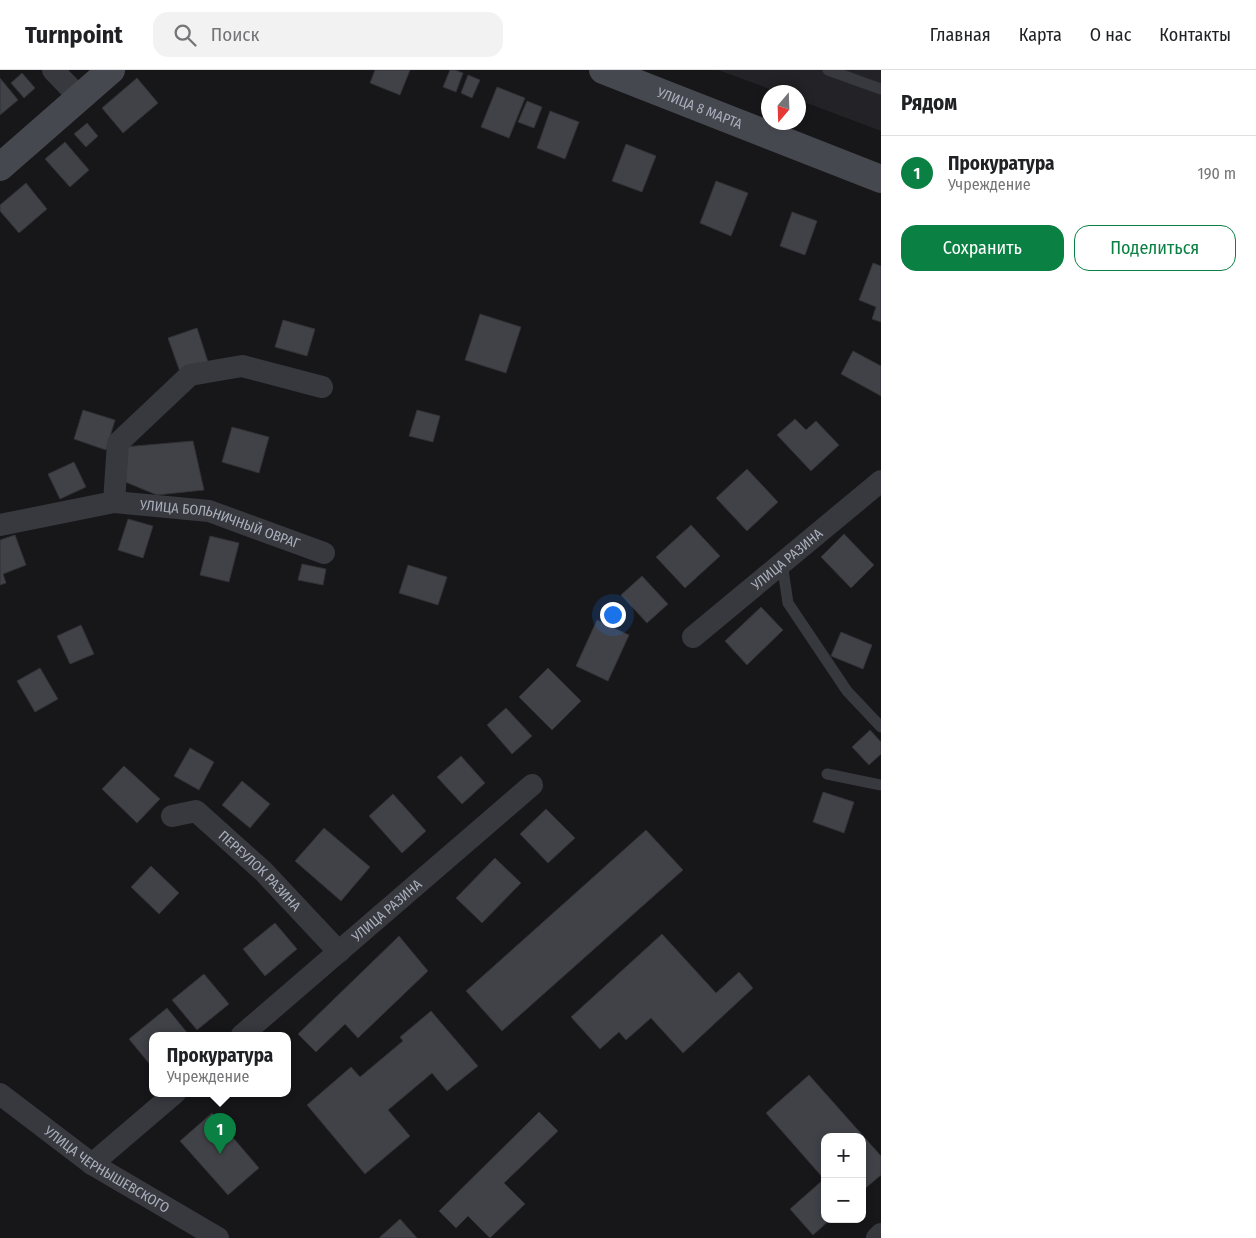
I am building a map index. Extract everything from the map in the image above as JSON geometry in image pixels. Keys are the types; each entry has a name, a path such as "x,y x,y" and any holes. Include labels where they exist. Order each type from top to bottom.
{"main road":[{"path":"0,167 111,70"},
{"name":"УЛИЦА 8 МАРТА","path":"602,70 881,179"}],"street":[{"path":"53,70 80,98"},
{"path":"114,502 118,443 190,375 242,366 322,387"},
{"name":"УЛИЦА РАЗИНА","path":"693,637 881,481"},
{"name":"УЛИЦА БОЛЬНИЧНЫЙ ОВРАГ","path":"0,525 114,502 209,510 324,553"},
{"name":"УЛИЦА РАЗИНА","path":"246,1032 532,785"},
{"name":"ПЕРЕУЛОК РАЗИНА","path":"172,816 196,811 263,871 339,952"},
{"name":"УЛИЦА ЧЕРНЫШЕВСКОГО","path":"0,1094 92,1164 218,1238"},
{"path":"92,1164 170,1097"},
{"path":"877,1238 881,1234"}],"lane":[{"path":"828,70 881,89"},
{"path":"782,563 788,603 847,691 881,727"},
{"path":"827,774 881,785"}],"shaded area":[{"path":"718,70 881,70 881,131 806,103 806,85 761,86"}],"building":[{"path":"375,70 410,70 400,95 370,83"},
{"path":"450,70 463,73 456,92 443,87"},
{"path":"22,73 35,88 24,98 11,83"},
{"path":"468,75 480,80 472,98 461,93"},
{"path":"0,78 18,100 0,115"},
{"path":"137,78 158,103 123,133 102,108"},
{"path":"497,87 525,98 509,138 481,127"},
{"path":"527,101 542,107 534,128 518,122"},
{"path":"550,111 579,122 565,159 537,148"},
{"path":"87,123 98,136 86,147 74,134"},
{"path":"65,142 89,170 70,187 45,159"},
{"path":"626,144 656,156 642,192 612,181"},
{"path":"716,181 748,193 731,236 700,223"},
{"path":"26,183 47,209 19,233 0,211 0,205"},
{"path":"792,212 817,221 805,255 780,246"},
{"path":"873,263 881,266 881,322 872,319 876,307 859,300"},
{"path":"480,314 521,327 506,373 465,360"},
{"path":"283,320 315,329 307,356 275,347"},
{"path":"197,328 208,362 180,372 168,338"},
{"path":"853,351 881,366 881,396 841,374"},
{"path":"83,410 115,420 106,450 74,439"},
{"path":"417,410 440,416 433,442 409,436"},
{"path":"795,419 806,430 816,421 839,445 811,471 777,435"},
{"path":"232,427 269,437 259,473 222,462"},
{"path":"193,441 204,490 157,495 123,481 124,447"},
{"path":"74,462 86,487 60,499 48,474"},
{"path":"747,469 778,502 747,531 716,498"},
{"path":"128,519 153,526 143,558 118,550"},
{"path":"691,525 720,556 685,588 656,557"},
{"path":"844,534 874,565 851,588 821,557"},
{"path":"15,535 26,565 3,574 6,583 0,585 0,540"},
{"path":"210,536 239,543 229,582 200,575"},
{"path":"302,564 326,569 323,585 298,580"},
{"path":"408,565 447,577 438,605 399,593"},
{"path":"642,576 668,604 647,623 621,595"},
{"path":"761,607 783,630 747,665 725,641"},
{"path":"597,620 629,635 608,681 576,666"},
{"path":"81,625 94,654 70,664 57,636"},
{"path":"841,632 872,645 863,669 831,656"},
{"path":"40,668 58,699 35,712 17,681"},
{"path":"548,668 581,701 552,730 519,697"},
{"path":"506,708 532,736 512,754 487,725"},
{"path":"870,730 881,742 881,754 869,765 852,747"},
{"path":"190,748 214,762 199,790 174,776"},
{"path":"461,756 485,783 462,804 437,777"},
{"path":"124,766 160,799 137,823 102,789"},
{"path":"242,781 270,804 250,828 222,805"},
{"path":"823,792 854,802 844,833 813,822"},
{"path":"393,794 426,831 402,853 369,816"},
{"path":"546,809 575,838 548,863 520,834"},
{"path":"324,828 370,867 341,901 295,861"},
{"path":"646,830 683,870 502,1031 466,991"},
{"path":"495,858 521,883 482,923 456,898"},
{"path":"151,866 179,893 159,914 131,887"},
{"path":"275,923 297,949 265,976 243,949"},
{"path":"662,934 716,993 739,972 753,988 683,1053 651,1018 626,1040 619,1032 600,1049 571,1017"},
{"path":"399,936 428,971 358,1038 345,1024 316,1052 298,1034"},
{"path":"204,974 229,1004 197,1030 172,1000"},
{"path":"167,1008 187,1032 149,1032 149,1063 129,1039"},
{"path":"431,1011 478,1066 447,1091 432,1073 388,1110 410,1136 365,1174 307,1105 351,1067 360,1077 403,1041 400,1037"},
{"path":"809,1075 861,1133 821,1133 821,1176 766,1113"},
{"path":"539,1112 558,1131 504,1183 525,1204 490,1238 468,1216 456,1228 439,1211"},
{"path":"212,1113 259,1168 228,1195 180,1141"},
{"path":"866,1139 881,1156 881,1175 866,1188"},
{"path":"821,1182 821,1223 826,1223 813,1235 790,1209"},
{"path":"400,1219 417,1238 379,1238"}],"place":[{"name":"Прокуратура","path":"220,1154"}]}
